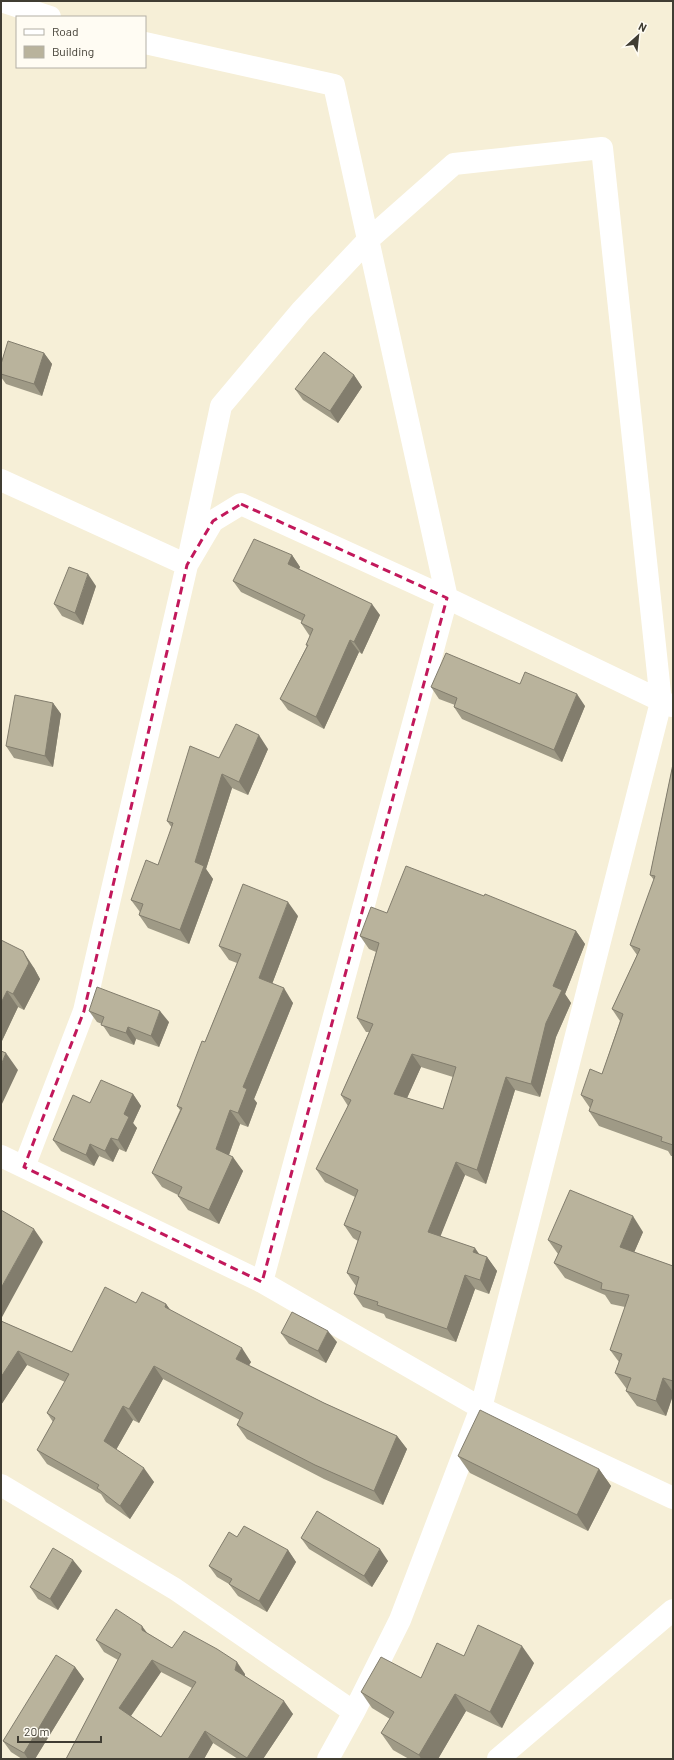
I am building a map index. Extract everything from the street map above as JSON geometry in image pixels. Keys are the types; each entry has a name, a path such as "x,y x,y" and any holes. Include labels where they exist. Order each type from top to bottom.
{"street":[{"path":"1,1 47,16"},
{"path":"146,43 334,86 447,598 262,1282"},
{"path":"24,1167 84,1011 187,565 221,406 301,311 368,240 454,164 602,148 667,704 481,1408 400,1620 354,1712 328,1759"},
{"path":"1,480 187,565"},
{"path":"187,565 213,520 241,504 447,598 667,704"},
{"path":"1,1156 262,1282 481,1408 673,1498"},
{"path":"1,1485 175,1589 354,1712"},
{"path":"498,1759 673,1610"}],"highlighted area":[{"path":"241,504 447,598 262,1282 24,1167 84,1011 187,565 213,521"}],"building":[{"path":"8,341 44,353 34,384 1,374 1,364"},
{"path":"324,352 354,375 330,411 295,389"},
{"path":"254,539 292,555 288,564 372,604 354,642 350,640 316,717 280,699 308,645 306,645 313,629 301,623 305,615 233,581"},
{"path":"69,567 88,574 75,613 54,604"},
{"path":"446,653 520,684 525,672 577,694 554,750 454,707 457,698 431,687"},
{"path":"15,695 53,703 45,756 6,746"},
{"path":"236,724 259,735 239,782 222,774 195,862 204,866 180,930 139,915 143,904 131,900 146,860 158,865 173,823 167,821 190,746 219,758"},
{"path":"673,764 673,1145 661,1141 662,1137 589,1111 593,1100 581,1095 590,1069 602,1074 623,1014 612,1009 640,949 630,945 655,876 650,875"},
{"path":"406,866 484,896 485,894 576,931 553,986 562,990 546,1023 531,1084 506,1077 477,1170 456,1162 428,1232 475,1248 473,1252 487,1257 480,1280 465,1275 447,1329 377,1305 378,1302 354,1294 359,1277 347,1273 361,1232 344,1225 358,1190 316,1169 351,1100 341,1095 373,1024 357,1018 379,943 360,936 371,907 387,913","holes":["412,1054 456,1067 443,1109 394,1094"]},
{"path":"243,884 288,902 259,978 284,988 243,1087 247,1089 238,1113 230,1110 216,1149 233,1157 209,1210 178,1196 182,1187 152,1173 182,1108 177,1106 202,1041 205,1042 241,954 219,946"},
{"path":"1,940 23,951 29,963 13,994 7,991 1,1003"},
{"path":"97,987 160,1011 151,1036 128,1027 126,1033 101,1025 104,1017 89,1011"},
{"path":"1,1051 6,1053 1,1065"},
{"path":"101,1080 133,1094 124,1114 129,1117 118,1140 111,1138 105,1151 90,1144 86,1155 53,1140 73,1095 90,1103"},
{"path":"570,1190 633,1216 620,1247 673,1266 673,1381 663,1378 656,1401 626,1391 631,1378 615,1373 622,1354 610,1350 629,1295 601,1289 602,1283 554,1263 562,1246 548,1240"},
{"path":"1,1210 34,1229 1,1288"},
{"path":"105,1287 136,1303 142,1292 166,1304 165,1307 242,1348 236,1359 324,1403 397,1436 374,1491 315,1465 237,1425 243,1413 154,1366 129,1409 123,1406 104,1441 144,1468 120,1506 97,1488 99,1485 37,1450 55,1418 47,1413 69,1374 18,1351 1,1377 1,1321 72,1352"},
{"path":"292,1312 328,1331 318,1351 281,1333"},
{"path":"480,1410 599,1469 577,1515 458,1456"},
{"path":"317,1511 380,1549 364,1576 301,1538"},
{"path":"244,1526 288,1550 259,1601 229,1584 232,1579 209,1566 229,1532 237,1537"},
{"path":"53,1548 73,1560 50,1599 30,1587"},
{"path":"116,1609 142,1626 142,1630 172,1648 184,1631 237,1662 235,1670 284,1701 247,1758 205,1731 188,1759 66,1759 121,1654 96,1640","holes":["152,1660 196,1682 161,1737 119,1708"]},
{"path":"478,1625 522,1646 490,1712 455,1694 419,1755 381,1733 394,1712 361,1692 381,1657 421,1678 437,1643 464,1656"},
{"path":"56,1655 75,1667 24,1753 3,1741"}]}
